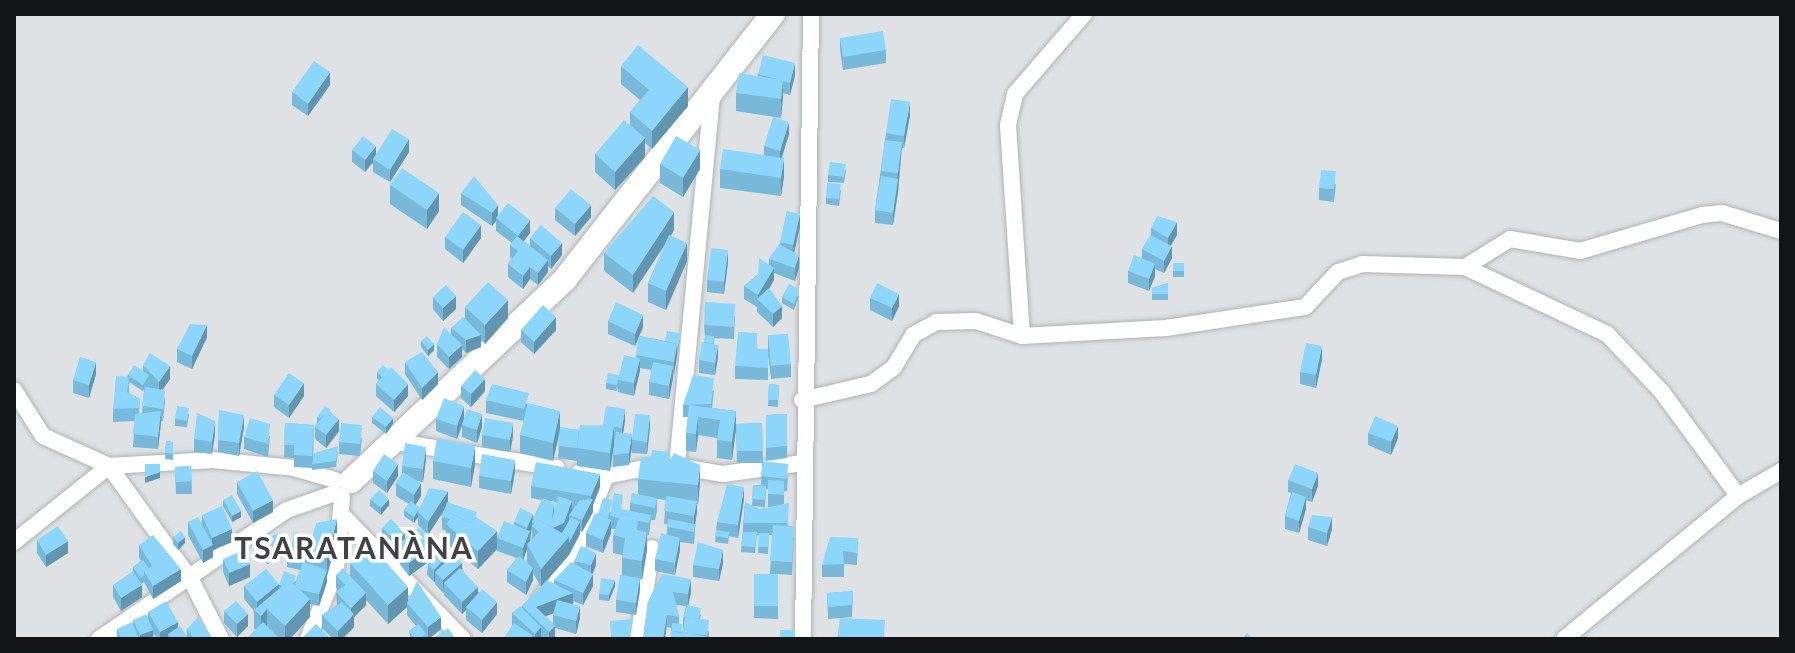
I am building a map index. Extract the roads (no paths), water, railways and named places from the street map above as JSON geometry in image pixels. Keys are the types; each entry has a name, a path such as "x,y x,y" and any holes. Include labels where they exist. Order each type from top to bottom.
{"street":[{"path":"99,639 191,580 287,510 341,488 565,279 773,14"},
{"path":"803,639 802,400 811,14"},
{"path":"1022,336 1008,125 1015,94 1084,14"},
{"path":"677,466 713,88"},
{"path":"1465,267 1510,239 1580,251 1712,214 1781,231"},
{"path":"802,400 871,384 894,367 913,335 936,322 976,321 1022,336 1280,315 1305,307 1338,272 1362,264 1465,267 1607,334 1662,392 1738,496"},
{"path":"14,390 43,436 109,466 213,460 294,468 341,488"},
{"path":"391,441 606,476 642,464 723,474 802,463"},
{"path":"14,542 109,466"},
{"path":"109,466 191,580 221,639"},
{"path":"1564,639 1738,496 1781,471"},
{"path":"525,617 571,561 606,476"},
{"path":"308,639 328,598 344,517 341,488"},
{"path":"344,517 463,639"},
{"path":"638,639 652,548"}],"district":[{"name":"TSARATANÀNA","path":"354,547"}]}
